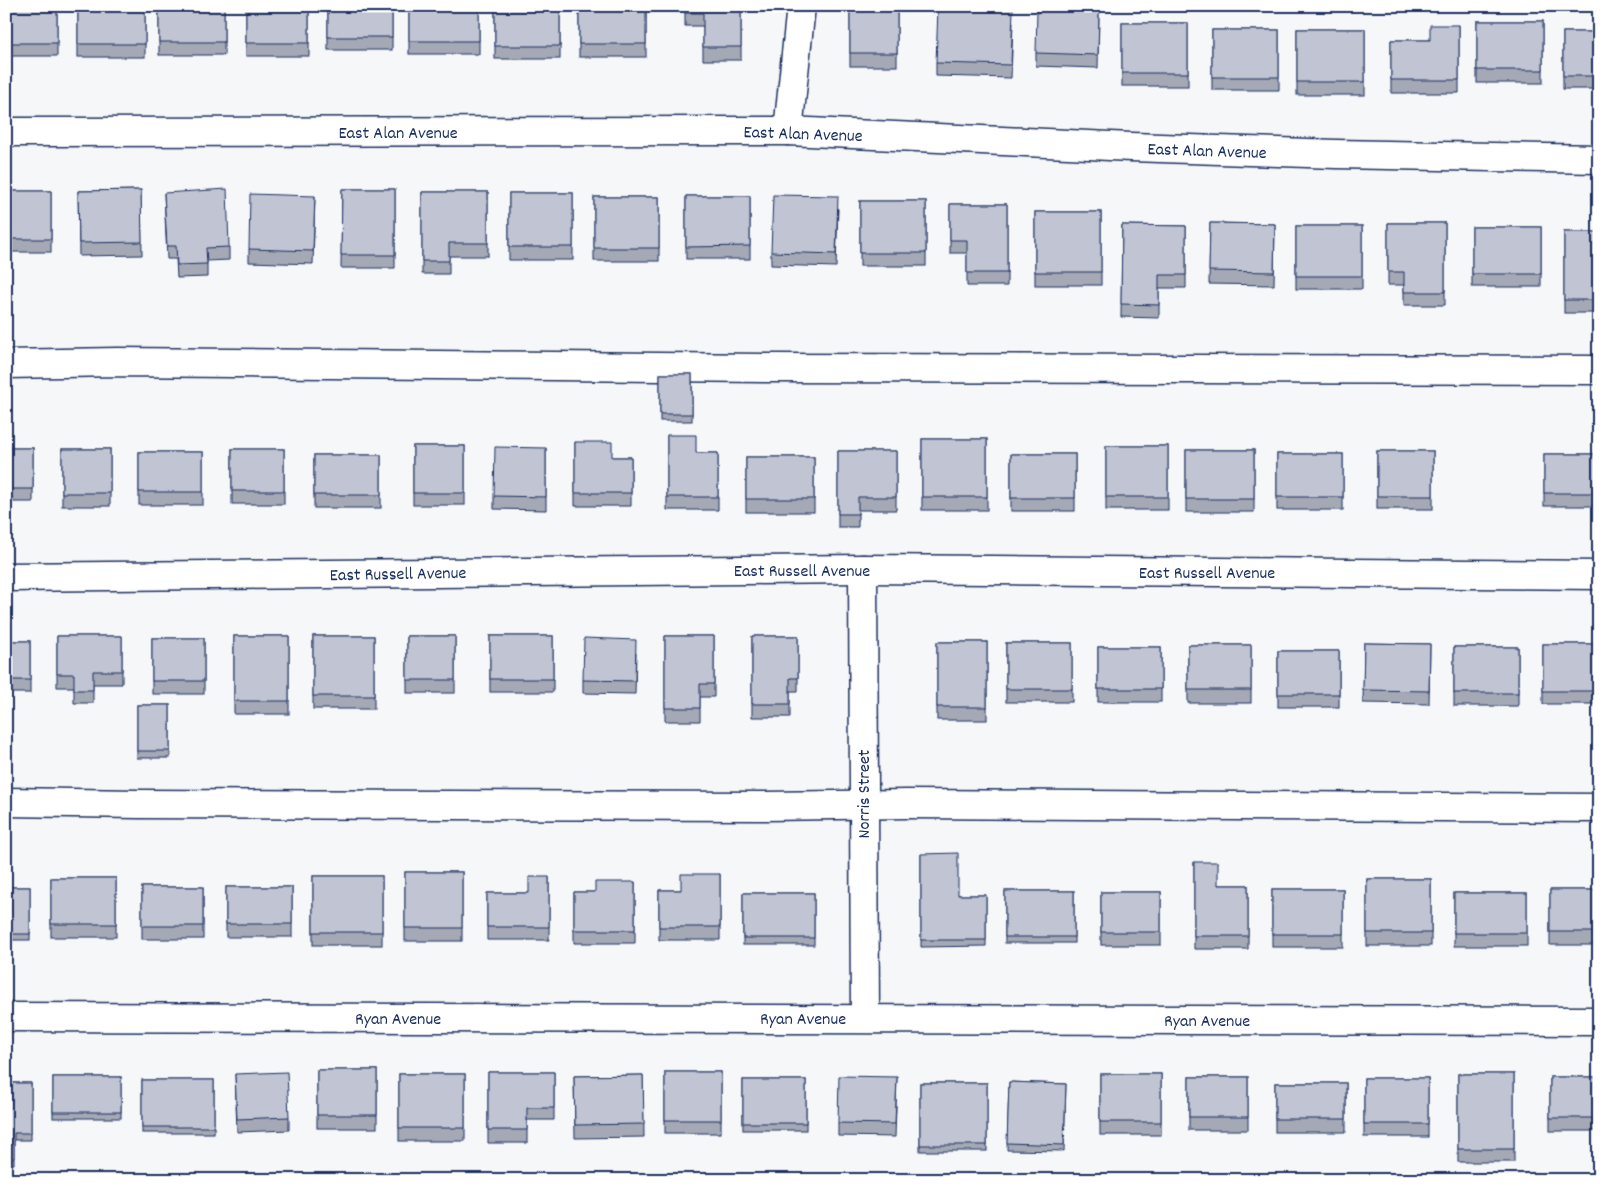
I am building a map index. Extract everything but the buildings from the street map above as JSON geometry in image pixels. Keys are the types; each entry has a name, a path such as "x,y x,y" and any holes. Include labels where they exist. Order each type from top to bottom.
{"street":[{"path":"788,131 801,6"},
{"name":"East Alan Avenue","path":"6,132 788,131 1131,148 1599,159"},
{"path":"6,364 127,362 764,368 1599,370"},
{"name":"East Russell Avenue","path":"6,577 863,569 1599,575"},
{"name":"Norris Street","path":"863,569 865,1018"},
{"path":"6,802 267,805 1599,808"},
{"name":"Ryan Avenue","path":"6,1017 1599,1021"}]}
